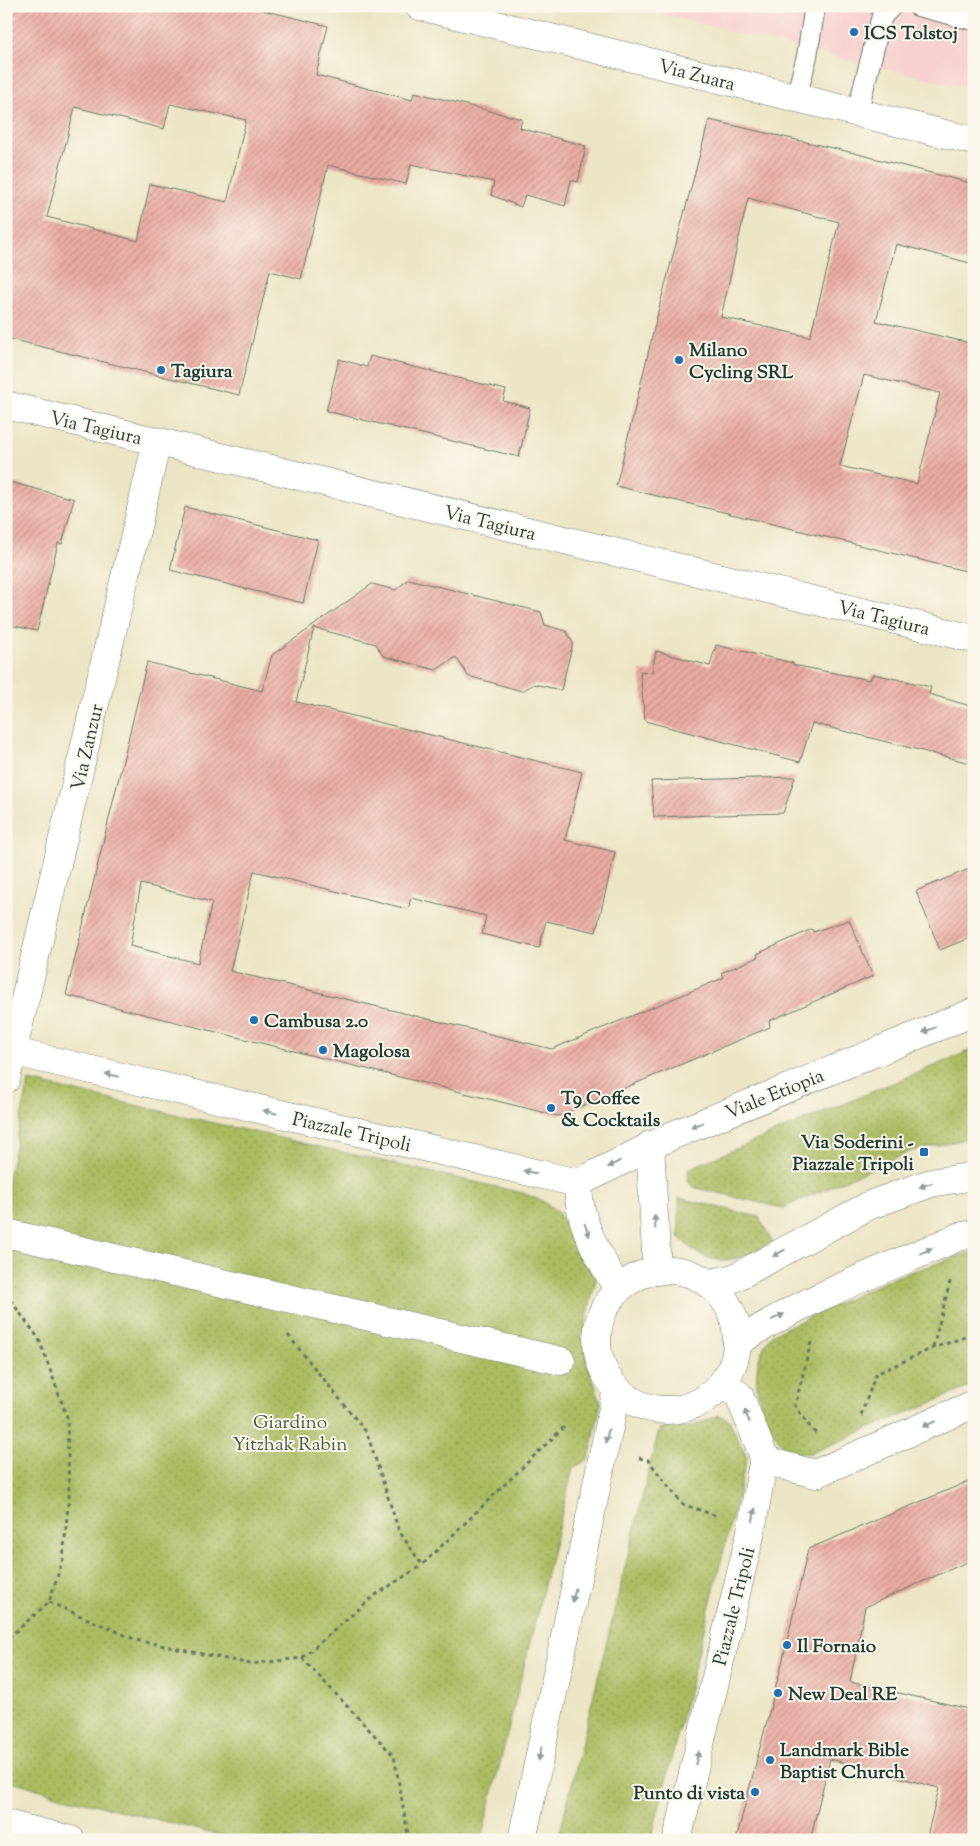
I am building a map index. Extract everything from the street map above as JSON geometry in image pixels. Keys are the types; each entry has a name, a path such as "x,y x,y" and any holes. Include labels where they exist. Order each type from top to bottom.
{"street":[{"name":"Via Zuara","path":"419,6 974,141"},
{"name":"Via Tagiura","path":"6,406 974,639"},
{"name":"Via Zanzur","path":"10,1051 157,442"},
{"name":"Viale Etiopia","path":"578,1183 650,1145 974,1012"},
{"path":"6,1079 10,1051"},
{"name":"Piazzale Tripoli","path":"10,1051 578,1183"},
{"path":"650,1145 657,1271"},
{"path":"708,1284 734,1278 870,1205 931,1183 974,1176"},
{"path":"578,1183 578,1205 588,1235 618,1290"},
{"path":"6,1233 561,1361"},
{"path":"737,1343 769,1322 966,1236"},
{"path":"657,1271 684,1272 708,1284 726,1302 735,1326 737,1343 731,1368 722,1383 710,1395 696,1404 671,1410 646,1406 630,1399 617,1389 602,1366 597,1339 603,1313 618,1290 640,1275 657,1271"},
{"path":"722,1383 739,1396 764,1457 774,1463 815,1474 974,1404"},
{"path":"522,1840 617,1389"},
{"name":"Piazzale Tripoli","path":"677,1840 752,1531 764,1457"},
{"path":"6,1824 71,1840"}],"lane":[{"path":"796,98 807,56 815,6"},
{"path":"857,113 882,16 892,6"},
{"path":"918,6 974,20"}],"path":[{"path":"933,1348 957,1255 966,1236"},
{"path":"6,1294 39,1339 67,1417 69,1495 63,1559 49,1602 6,1640"},
{"path":"284,1330 367,1432 399,1531 422,1565"},
{"path":"813,1333 795,1406 813,1431 820,1434"},
{"path":"860,1416 876,1374 933,1348 974,1334"},
{"path":"49,1602 136,1640 250,1664 302,1658 374,1596 422,1565 565,1426"},
{"path":"630,1456 648,1460 682,1504 722,1518"},
{"path":"302,1658 394,1756 409,1840"}],"shaded area":[{"name":"ICS Tolstoj","path":"629,6 974,6 974,89 838,58"}],"green space":[{"path":"974,1049 974,1137 911,1151 783,1208 696,1188 689,1183 688,1169"},
{"name":"Giardino Yitzhak Rabin","path":"29,1081 523,1193 544,1202 558,1212 596,1279 585,1326 585,1346 589,1368 601,1403 589,1459 573,1468 481,1840 241,1840 60,1796 6,1779 6,1188"},
{"path":"679,1198 759,1217 774,1244 747,1255 724,1260 702,1256 679,1237"},
{"path":"974,1251 974,1385 811,1453 794,1452 782,1444 765,1417 758,1393 757,1368 760,1356 773,1334 890,1279"},
{"path":"719,1415 729,1420 747,1458 651,1840 558,1840 659,1429 691,1427"}],"building":[{"path":"6,6 246,6 328,26 316,75 412,100 414,92 522,119 520,128 586,146 578,182 571,180 565,206 525,195 521,207 491,195 494,182 411,164 406,184 328,165 301,279 270,271 239,395 6,338","holes":["170,104 246,120 227,202 150,184 138,241 47,217 75,107 164,129"]},
{"path":"709,120 850,152 974,184 974,264 896,244 876,321 974,344 974,573 616,486 660,304","holes":["748,198 839,222 810,337 721,317","864,375 940,393 917,484 840,466"]},
{"path":"370,356 506,390 503,401 530,408 519,457 326,411 339,359 367,367"},
{"path":"6,481 74,499 62,544 58,543 37,631 6,624"},
{"path":"185,507 318,540 303,603 170,570"},
{"path":"408,579 541,612 545,625 566,631 573,643 561,690 534,684 522,691 468,676 456,657 436,670 383,656 376,644 314,628 296,702 582,772 565,840 615,852 596,932 546,921 539,948 482,934 486,916 411,898 408,909 254,871 230,971 552,1049 723,978 721,973 758,957 757,954 812,929 813,932 849,920 873,976 769,1021 770,1027 558,1116 66,995 147,662 262,691 272,655 372,584 396,590","holes":["141,884 212,902 198,963 130,946"]},
{"path":"716,645 793,663 793,665 870,680 873,674 931,687 929,694 974,707 974,764 812,723 800,762 645,721 640,671 652,672 656,651 710,666"},
{"path":"795,777 783,813 654,817 651,781"},
{"path":"974,867 974,936 940,950 916,891"},
{"path":"974,1479 974,1559 865,1607 850,1682 974,1710 974,1840 926,1840 939,1788 830,1759 810,1840 736,1840 783,1659 808,1549"}],"place":[{"name":"ICS Tolstoj","path":"854,32"},
{"name":"Milano Cycling SRL","path":"679,360"},
{"name":"Tagiura","path":"161,370"},
{"name":"Cambusa 2.0","path":"254,1020"},
{"name":"Magolosa","path":"323,1050"},
{"name":"T9 Coffee & Cocktails","path":"551,1108"},
{"name":"Via Soderini - Piazzale Tripoli","path":"924,1152"},
{"name":"Il Fornaio","path":"787,1645"},
{"name":"New Deal RE","path":"778,1693"},
{"name":"Landmark Bible Baptist Church","path":"770,1760"},
{"name":"Punto di vista","path":"755,1792"}]}
